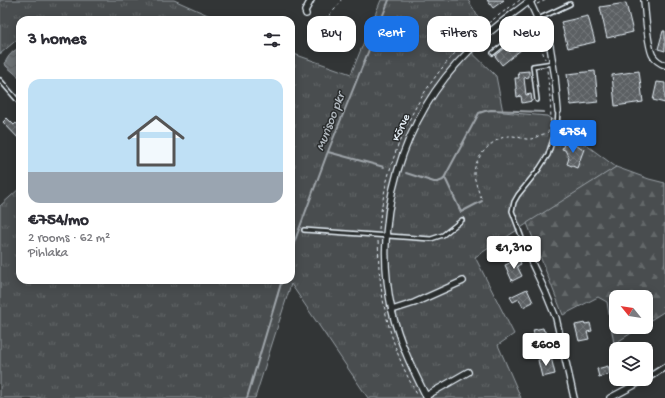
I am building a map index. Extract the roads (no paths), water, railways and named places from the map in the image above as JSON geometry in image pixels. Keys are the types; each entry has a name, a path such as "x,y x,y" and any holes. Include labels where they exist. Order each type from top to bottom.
{"street":[{"path":"306,14 305,11 311,0"},
{"path":"530,0 537,16"},
{"name":"Kõrve","path":"509,16 530,0"},
{"path":"644,0 651,54 658,62 665,65"},
{"name":"Kõrve","path":"468,372 427,397 412,370 392,310 387,272 386,236 388,213 392,190 399,165 409,138 421,114 440,84 456,63 499,24"},
{"path":"551,52 558,110"},
{"path":"529,257 545,290 556,318 574,398"},
{"path":"392,310 414,303 463,281"},
{"path":"653,375 665,367"},
{"path":"610,398 633,386"}],"lane":[{"path":"544,16 570,4"},
{"path":"493,53 499,48"},
{"path":"537,100 533,66 553,63"},
{"path":"0,80 16,98"},
{"path":"529,257 512,211 514,202 518,195 548,155 557,126 558,110"},
{"path":"304,230 431,239 443,235 462,220"}],"water":[{"path":"15,50 16,75 6,66 5,63"}],"waterway":[{"name":"Murisoo pkr","path":"295,240 327,154 389,0"},
{"path":"406,173 434,182 443,180 479,113 491,110 544,112"},
{"path":"328,152 384,167"},
{"path":"444,178 461,212 482,201"},
{"name":"Murisoo pkr","path":"247,398 281,284"}]}
